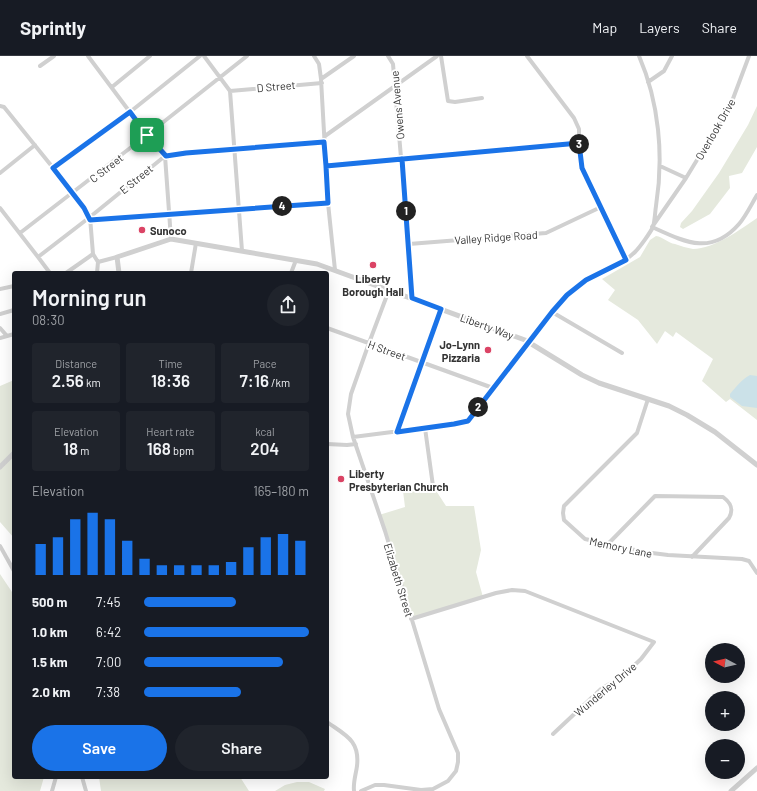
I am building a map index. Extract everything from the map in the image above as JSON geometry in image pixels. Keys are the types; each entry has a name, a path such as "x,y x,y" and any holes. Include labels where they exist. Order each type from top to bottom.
{"street":[{"path":"40,66 54,56"},
{"path":"88,56 147,135 166,156 171,239"},
{"path":"112,87 150,56"},
{"path":"53,168 130,112 200,56"},
{"path":"204,56 230,91 242,250"},
{"name":"C Street","path":"20,233 72,194 247,56"},
{"path":"314,56 319,64 322,81 328,203 335,270"},
{"name":"D Street","path":"230,91 322,81 354,56"},
{"name":"Owens Avenue","path":"388,56 393,64 409,244 412,298"},
{"path":"325,136 437,56"},
{"path":"442,56 448,101 455,102 482,98"},
{"path":"527,56 574,118 579,129 582,168 626,260"},
{"path":"639,56 648,82 657,124 660,166 652,227 677,239 702,244 711,242 727,236 740,223 757,195"},
{"path":"648,82 664,71 672,56"},
{"name":"Overlook Drive","path":"353,437 468,421 528,342 567,295 586,280 626,260 637,250 686,178 731,104 749,56"},
{"path":"2,107 35,145 90,219 93,254 98,262 97,271"},
{"path":"166,156 186,153 324,142"},
{"path":"326,166 579,143"},
{"path":"0,173 35,145"},
{"name":"E Street","path":"38,257 90,219 166,156"},
{"path":"660,166 686,178"},
{"path":"90,219 328,203"},
{"name":"Valley Ridge Road","path":"409,244 546,233 601,207"},
{"path":"0,208 48,271"},
{"name":"Liberty Way","path":"117,258 171,239 296,260 335,270 528,342 582,375 605,385 669,406 715,432 757,465"},
{"path":"191,271 196,243"},
{"path":"69,271 93,254"},
{"path":"98,262 117,258 119,271"},
{"path":"292,271 296,260"},
{"path":"0,289 12,286"},
{"name":"Elizabeth Street","path":"361,791 375,785 421,790 433,789 448,782 456,771 458,762 458,753 439,709 384,531 353,437 348,414 351,394 389,290"},
{"path":"397,432 441,309"},
{"path":"0,314 12,311"},
{"path":"552,312 622,354"},
{"path":"0,328 7,336"},
{"name":"H Street","path":"329,330 493,388"},
{"path":"0,338 12,335"},
{"name":"Memory Lane","path":"648,399 638,433 564,506 564,520 581,537 592,542 668,556 742,559 749,561 757,573"},
{"path":"425,428 433,486"},
{"path":"329,444 356,444"},
{"path":"0,467 12,455"},
{"path":"607,545 655,496 723,497 731,507 731,514 724,524 692,556"},
{"path":"0,546 12,567"},
{"name":"Wunderley Drive","path":"411,619 496,593 512,590 525,591 654,642 641,659 623,676 601,690 553,734"},
{"path":"329,723 354,742 358,754 353,786 354,791"},
{"path":"731,791 757,768"},
{"path":"52,791 55,779"},
{"path":"83,779 86,791"}],"shaded area":[{"path":"757,106 757,147 742,173 729,176 730,188 710,214 683,229 680,227 681,223 692,211 719,173 748,125"},
{"path":"757,218 757,420 730,399 726,402 702,381 713,359 676,332 673,337 665,331 657,344 638,320 608,300 615,290 602,279 640,257 650,240 656,236 686,248 701,248 710,246 727,238"},
{"path":"12,381 12,536 0,522 0,386"},
{"path":"433,486 446,506 474,506 481,550 476,572 483,597 411,619 379,515 405,507 403,491"},
{"path":"0,574 12,592 12,779 43,779 40,791 0,791"},
{"path":"99,779 241,779 249,791 101,791"},
{"path":"297,782 309,782 325,789 324,791 275,791 285,785"}],"water":[{"path":"750,375 757,376 757,408 742,406 730,397 730,394 737,386"}],"place":[{"name":"Sunoco","path":"142,230"},
{"name":"Liberty Borough Hall","path":"373,265"},
{"name":"Jo-Lynn Pizzaria","path":"488,350"},
{"name":"Liberty Presbyterian Church","path":"341,479"}],"route":[{"path":"147,135 130,112 53,168 84,208 90,217 90,220 328,203 326,166 579,143 582,168 626,260 586,280 567,295 552,312 468,421 397,432 441,309 412,298 413,295 402,159 326,166 324,142 186,153 166,156 147,135"}]}
